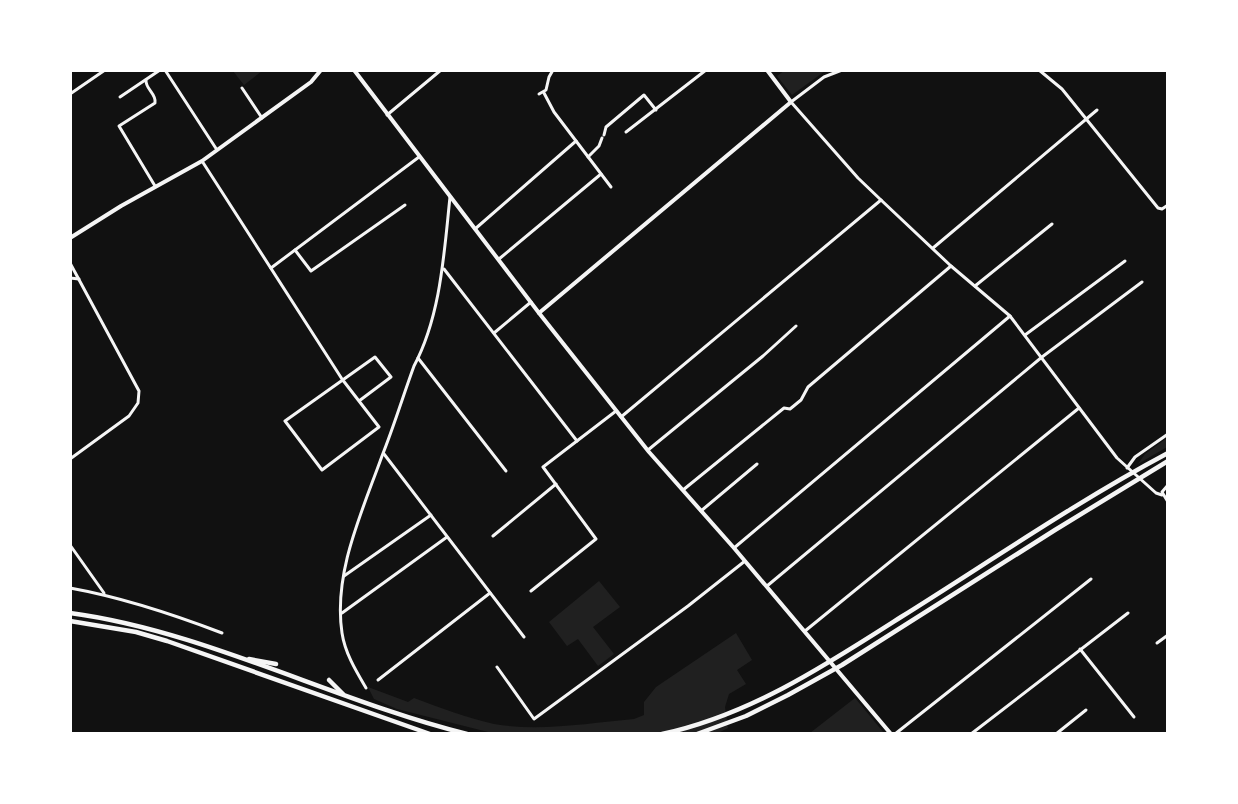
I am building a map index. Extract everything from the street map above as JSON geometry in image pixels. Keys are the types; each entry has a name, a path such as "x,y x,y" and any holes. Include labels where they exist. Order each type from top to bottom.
{"highway":[{"path":"662,734 712,720 780,690 840,656 1041,529 1167,453"},
{"path":"697,734 746,716 842,664 1167,461"},
{"path":"70,613 139,626 237,657 417,721 467,734"},
{"path":"70,621 136,632 167,641 430,734"},
{"path":"237,657 276,664"},
{"path":"329,680 348,697"}],"street":[{"path":"70,94 105,70"},
{"path":"120,97 160,70"},
{"path":"165,70 217,150"},
{"path":"71,238 155,186 201,161 311,82 321,70"},
{"path":"387,115 441,70"},
{"path":"553,70 544,93 550,106 611,187"},
{"path":"626,132 656,110 700,72 706,70"},
{"path":"767,70 791,102 851,170 951,266 1010,316 1117,458 1162,495 1167,502"},
{"path":"539,313 791,102 824,77 842,70"},
{"path":"1039,70 1062,89 1158,208 1162,209 1167,206"},
{"path":"354,71 616,411 893,734 1092,579"},
{"path":"146,80 155,98 155,103 119,126 155,186"},
{"path":"242,88 262,118"},
{"path":"539,94 544,93"},
{"path":"588,157 599,146 606,127 644,95 656,110"},
{"path":"933,248 1097,110"},
{"path":"475,230 576,141"},
{"path":"271,268 419,157"},
{"path":"201,161 342,379 379,427 322,470 285,421 342,379 375,357 391,377 359,401"},
{"path":"498,260 601,174"},
{"path":"366,688 346,648 342,633 344,576 354,532 418,358 426,344 443,268 450,197"},
{"path":"621,417 881,200"},
{"path":"295,250 311,271 405,205"},
{"path":"975,286 1052,224"},
{"path":"1025,335 1125,261"},
{"path":"70,263 139,391 138,403 129,416 70,459"},
{"path":"683,490 784,408 790,409 801,400 808,387 951,266"},
{"path":"443,268 577,441"},
{"path":"70,278 79,279"},
{"path":"767,586 1042,357 1142,282"},
{"path":"494,333 531,302"},
{"path":"734,548 1010,316"},
{"path":"648,450 763,356 796,326"},
{"path":"418,358 506,471"},
{"path":"805,631 1079,408"},
{"path":"531,591 596,538 543,467 616,411"},
{"path":"1128,468 1135,457 1167,434"},
{"path":"384,453 524,637"},
{"path":"701,511 757,464"},
{"path":"493,536 556,484"},
{"path":"1151,488 1166,487"},
{"path":"1162,495 1166,487"},
{"path":"344,576 430,515"},
{"path":"342,614 447,537"},
{"path":"70,545 105,595"},
{"path":"497,667 534,719 745,561"},
{"path":"70,588 105,595 222,633"},
{"path":"378,680 490,593"},
{"path":"971,734 1128,613"},
{"path":"1157,643 1167,635"},
{"path":"1080,649 1134,717"},
{"path":"1056,734 1086,711"}],"shaded area":[{"path":"233,71 262,71 244,85"},
{"path":"784,71 825,71 792,95 777,76"},
{"path":"1167,438 1167,447 1138,464 1145,454"},
{"path":"599,581 620,607 593,627 614,654 598,666 578,639 567,646 549,622"},
{"path":"736,633 752,660 737,670 746,684 729,694 725,707 728,728 718,733 492,733 397,709 374,699 368,687 408,702 414,698 494,724 529,727 564,726 634,719 644,715 644,702 656,687"},
{"path":"855,698 884,733 810,733"}]}
